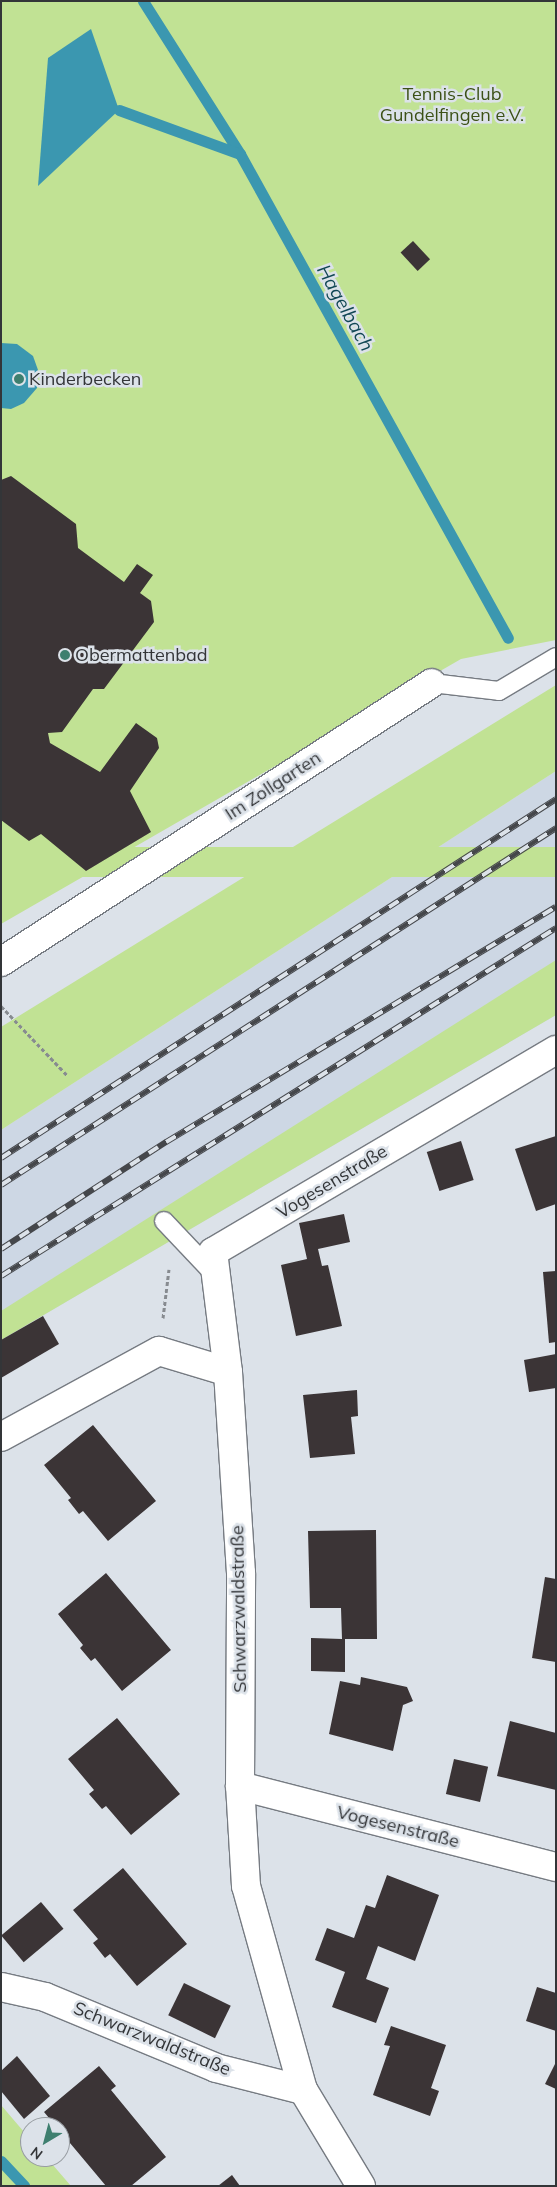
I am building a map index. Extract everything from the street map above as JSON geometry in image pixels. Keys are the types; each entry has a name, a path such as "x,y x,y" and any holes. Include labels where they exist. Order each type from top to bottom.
{"street":[{"name":"Im Zollgarten","path":"1,962 432,683"},
{"name":"Vogesenstraße","path":"228,1372 213,1252 556,1050"},
{"path":"1,1437 159,1351 228,1372"},
{"name":"Schwarzwaldstraße","path":"228,1372 241,1573 240,1786 246,1886 302,2090 361,2186"},
{"name":"Vogesenstraße","path":"240,1786 556,1867"},
{"name":"Schwarzwaldstraße","path":"1,1987 53,2000 216,2068 302,2090"}],"lane":[{"name":"Im Zollgarten","path":"432,683 500,690 556,657"},
{"path":"164,1221 216,1276"}],"path":[{"path":"1,1006 68,1076"},
{"path":"159,1351 172,1244 164,1221"}],"shaded area":[{"path":"556,771 556,1015 1,1340 1,1130"}],"green space":[{"name":"Tennis-Club Gundelfingen e.V.","path":"1,1 556,1 556,640 461,659 1,924"},
{"path":"556,685 556,771 1,1130 1,1027"},
{"path":"1,847 556,847 556,877 1,877"},
{"path":"556,960 556,1015 1,1340 1,1311"},
{"path":"1,2105 20,2127 20,2167 55,2167 71,2186 1,2186"}],"water":[{"path":"91,29 119,110 38,186 48,58"},
{"name":"Kinderbecken","path":"1,343 17,344 33,356 38,370 37,388 24,403 11,409 1,408"}],"building":[{"path":"413,241 430,259 418,271 401,253"},
{"name":"Obermattenbad","path":"11,476 76,524 78,548 124,582 137,564 153,575 140,593 151,601 154,622 104,689 93,689 62,732 48,733 50,743 100,772 136,723 157,738 159,748 130,791 151,832 86,871 41,834 29,841 1,820 1,480"},
{"path":"556,1136 556,1204 536,1211 515,1149"},
{"path":"461,1141 474,1180 439,1191 427,1152"},
{"path":"344,1214 350,1242 318,1249 322,1266 328,1265 342,1326 296,1336 281,1265 307,1259 299,1223"},
{"path":"556,1271 556,1342 549,1343 543,1272"},
{"path":"43,1316 59,1344 1,1378 1,1340"},
{"path":"556,1354 556,1388 529,1392 524,1360"},
{"path":"357,1390 358,1416 351,1417 355,1454 310,1458 303,1395"},
{"path":"93,1425 156,1501 108,1541 83,1511 79,1514 68,1500 71,1498 44,1465"},
{"path":"376,1530 377,1639 345,1639 345,1672 311,1671 311,1638 342,1639 341,1608 310,1608 308,1531"},
{"path":"106,1573 171,1650 122,1691 95,1658 91,1661 80,1648 83,1645 58,1614"},
{"path":"545,1577 556,1579 556,1662 532,1658"},
{"path":"361,1677 407,1687 413,1701 403,1705 393,1751 329,1734 340,1681 360,1685"},
{"path":"117,1718 180,1794 131,1835 106,1806 102,1809 89,1794 94,1790 68,1759"},
{"path":"510,1721 556,1733 556,1790 497,1776"},
{"path":"454,1759 488,1767 480,1802 446,1794"},
{"path":"123,1868 187,1944 137,1986 110,1954 105,1958 93,1943 98,1939 73,1910"},
{"path":"387,1875 439,1895 415,1961 378,1946 366,1979 389,1988 376,2023 332,2007 345,1972 315,1960 327,1928 354,1938 366,1905 375,1908"},
{"path":"41,1902 63,1929 24,1962 1,1935"},
{"path":"184,1983 231,2006 215,2038 168,2015"},
{"path":"537,1987 556,1993 556,2031 526,2021"},
{"path":"391,2026 446,2045 431,2088 439,2091 430,2116 373,2095 390,2046 384,2045"},
{"path":"17,2056 50,2096 26,2117 22,2117 1,2091 1,2071"},
{"path":"556,2062 556,2089 545,2084"},
{"path":"99,2066 116,2086 111,2090 166,2157 131,2186 106,2186 70,2143 70,2117 48,2117 44,2112"},
{"path":"232,2175 240,2186 218,2186"}],"waterway":[{"name":"Hagelbach","path":"143,1 240,154 508,638"},
{"path":"119,110 240,154"},
{"path":"1,2161 24,2186"}],"railway":[{"path":"1,1158 556,799"},
{"path":"1,1185 556,828"},
{"path":"1,1249 166,1142 556,907"},
{"path":"1,1276 556,928"}],"place":[{"name":"Kinderbecken","path":"19,379"},
{"name":"Obermattenbad","path":"65,655"}]}
